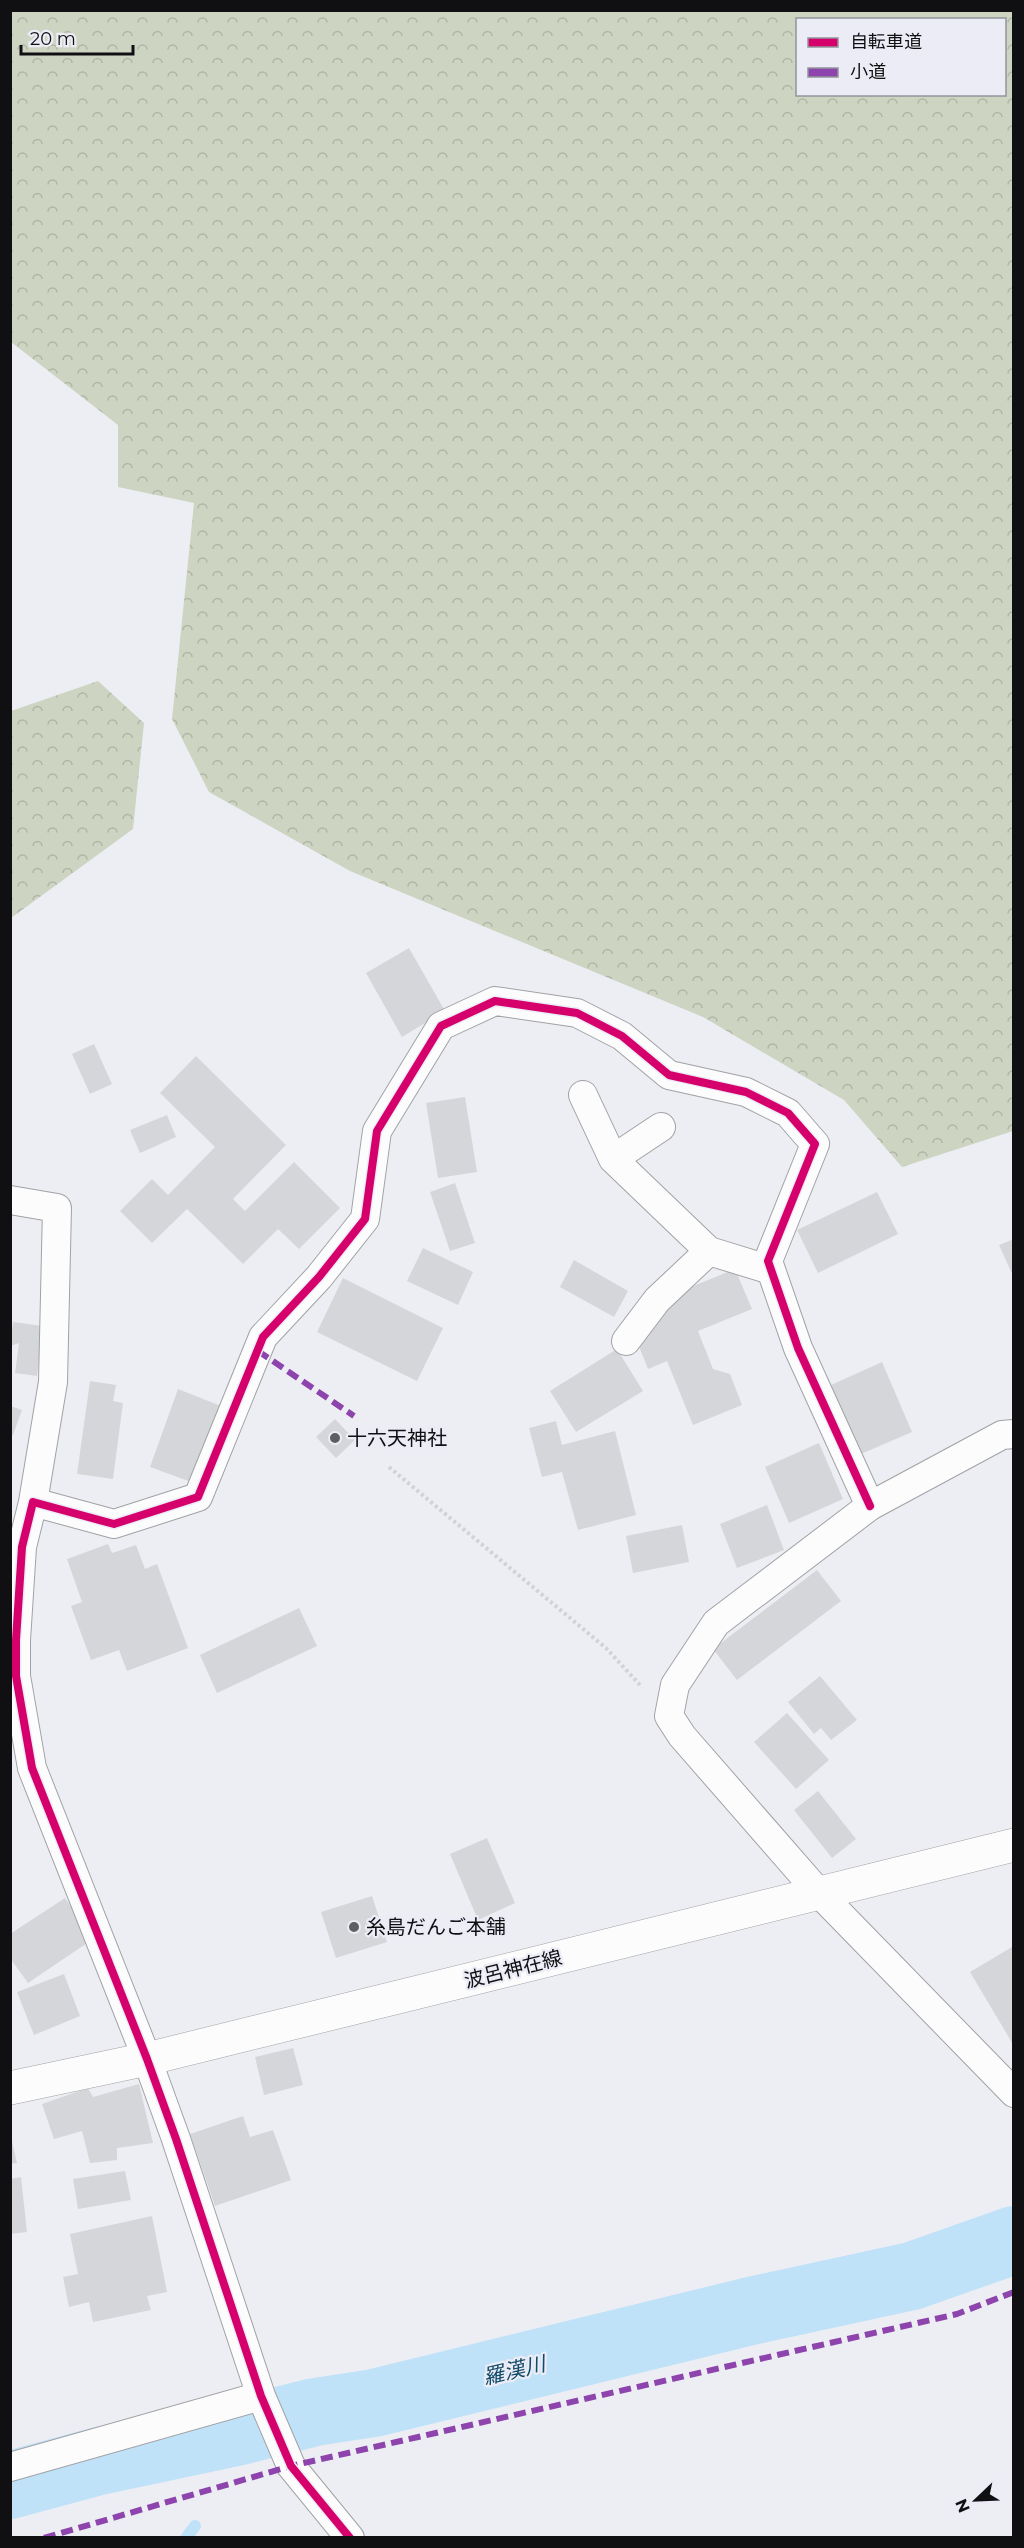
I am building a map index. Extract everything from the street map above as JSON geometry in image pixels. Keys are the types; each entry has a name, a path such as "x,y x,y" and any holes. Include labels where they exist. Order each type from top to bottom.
{"main road":[{"name":"波呂神在線","path":"10,2088 147,2059 1014,1845"}],"street":[{"path":"33,1502 114,1524 198,1497 263,1337 319,1277 365,1219 377,1131 441,1026 495,1001 577,1013 622,1036 669,1075 746,1092 788,1113 816,1144 768,1262 798,1348 870,1506"},
{"path":"583,1095 613,1159 709,1251 771,1270"},
{"path":"613,1159 661,1126"},
{"path":"10,1200 57,1208 53,1382 33,1502 22,1547 13,1621 16,1676 32,1768 147,2059 176,2139 261,2396 291,2466 350,2538"},
{"path":"626,1341 657,1300 709,1251"},
{"path":"1014,1434 1002,1435 870,1506 716,1623 675,1685 669,1716 682,1736 819,1893 1014,2093"},
{"path":"10,2467 261,2396"}],"path":[{"path":"389,1467 606,1648 669,1716"}],"green space":[{"path":"10,11 1013,11 1013,1131 902,1167 844,1100 703,1017 350,871 209,792 172,719 194,503 118,487 118,425 11,342"},
{"path":"98,681 144,723 133,829 11,918 11,711"}],"building":[{"path":"409,948 445,1011 402,1037 366,973"},
{"path":"94,1044 112,1084 90,1094 72,1054"},
{"path":"196,1056 286,1145 233,1199 245,1211 294,1162 340,1208 299,1249 278,1229 243,1264 187,1209 152,1243 120,1211 152,1179 168,1195 215,1147 160,1093"},
{"path":"465,1097 477,1172 438,1178 426,1103"},
{"path":"167,1115 176,1137 140,1153 130,1130"},
{"path":"455,1183 475,1243 450,1251 430,1192"},
{"path":"877,1192 898,1234 818,1273 797,1230"},
{"path":"1014,1239 1014,1278 999,1245"},
{"path":"423,1248 473,1272 458,1305 407,1281"},
{"path":"574,1260 628,1291 614,1317 560,1287"},
{"path":"735,1269 752,1309 698,1331 713,1369 730,1374 742,1405 693,1425 667,1361 648,1369 636,1339 676,1293"},
{"path":"343,1278 443,1328 417,1381 317,1332"},
{"path":"13,1322 43,1326 37,1376 15,1373 19,1343 10,1346"},
{"path":"617,1349 643,1391 576,1432 550,1391"},
{"path":"882,1362 912,1432 861,1454 831,1385"},
{"path":"90,1381 116,1385 113,1401 123,1403 113,1479 77,1474"},
{"path":"178,1389 221,1406 194,1483 150,1467"},
{"path":"10,1406 22,1410 13,1435 10,1434"},
{"name":"十六天神社","path":"335,1419 355,1440 336,1458 316,1437"},
{"path":"556,1421 562,1445 615,1431 636,1515 578,1530 562,1472 542,1477 529,1428"},
{"path":"819,1443 843,1499 789,1523 765,1467"},
{"path":"767,1505 784,1550 737,1568 720,1524"},
{"path":"682,1525 689,1562 633,1573 626,1536"},
{"path":"108,1544 112,1553 136,1545 145,1569 157,1564 188,1648 127,1671 119,1650 91,1660 71,1606 82,1602 67,1559"},
{"path":"817,1570 841,1601 737,1680 713,1649"},
{"path":"299,1608 317,1646 217,1693 200,1655"},
{"path":"820,1676 857,1720 831,1740 821,1728 814,1734 788,1702"},
{"path":"787,1713 829,1760 796,1789 754,1742"},
{"path":"818,1791 856,1839 832,1858 794,1810"},
{"path":"487,1838 515,1903 478,1920 450,1854"},
{"name":"糸島だんご本舗","path":"372,1896 387,1942 336,1958 321,1912"},
{"path":"65,1898 93,1939 28,1983 10,1958 10,1934"},
{"path":"1012,1947 1014,1950 1014,2046 970,1972"},
{"path":"64,1974 80,2016 34,2035 17,1992"},
{"path":"293,2048 303,2085 264,2095 255,2057"},
{"path":"139,2084 153,2143 117,2148 117,2160 90,2163 82,2131 54,2139 42,2104 88,2088 93,2097"},
{"path":"243,2116 250,2137 273,2130 291,2180 215,2206 190,2134"},
{"path":"10,2133 17,2163 10,2164"},
{"path":"125,2171 131,2200 78,2209 73,2179"},
{"path":"21,2177 27,2232 10,2234 10,2179"},
{"path":"152,2216 167,2292 147,2296 151,2310 93,2322 89,2302 69,2307 63,2277 78,2274 70,2234"}],"waterway":[{"name":"羅漢川","path":"10,2485 99,2461 236,2432 315,2412 374,2403 755,2310 912,2276 1014,2240"},
{"path":"186,2538 195,2526"}],"marked path":[{"path":"258,1351 354,1416"},
{"path":"44,2538 291,2466 957,2314 1014,2292"}],"cycle path":[{"path":"350,2538 291,2466 261,2396 176,2139 147,2059 32,1768 16,1676 16,1640 22,1547 33,1502 114,1524 198,1497 263,1337 319,1277 365,1219 377,1131 441,1026 495,1001 577,1013 622,1036 669,1075 746,1092 788,1113 815,1144 768,1261 798,1348 870,1506"}],"place":[{"name":"十六天神社","path":"335,1438"},
{"name":"糸島だんご本舗","path":"354,1927"}]}
